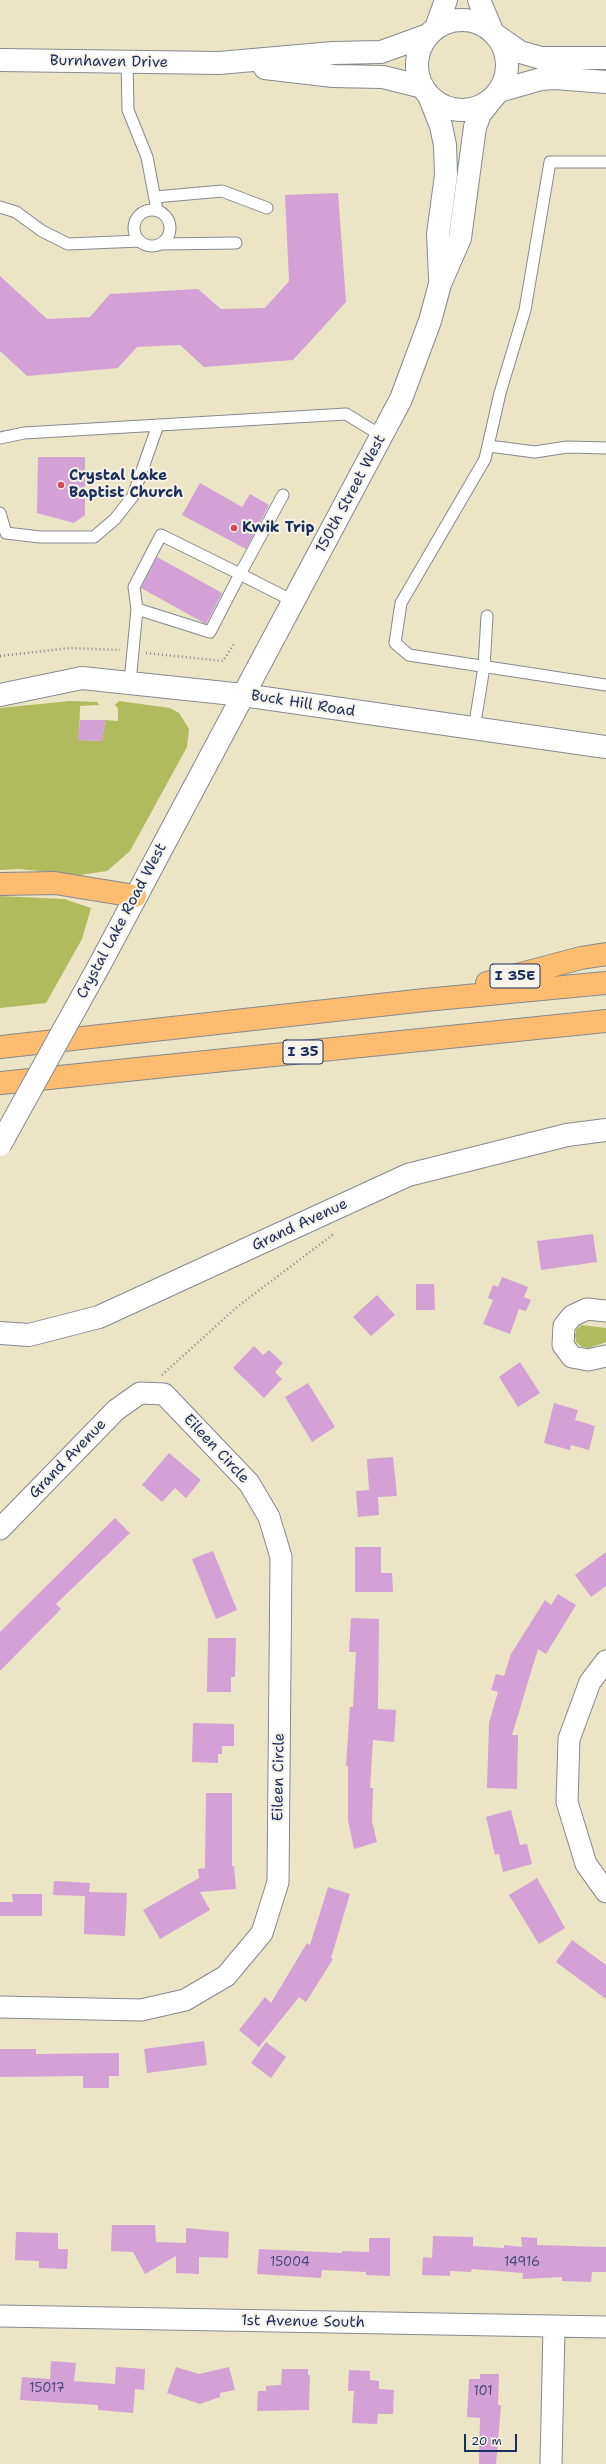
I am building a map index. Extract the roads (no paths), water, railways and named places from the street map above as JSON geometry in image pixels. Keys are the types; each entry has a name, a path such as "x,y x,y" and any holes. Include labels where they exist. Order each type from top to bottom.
{"highway":[{"path":"0,884 55,884 135,896"},
{"name":"I 35E","path":"425,1000 581,958 606,954"},
{"path":"0,1047 425,1000 606,982"},
{"name":"I 35","path":"0,1083 606,1021"}],"street":[{"path":"446,0 418,59 427,93 440,106 453,111 468,111 495,95 541,79 555,78 606,82"},
{"path":"479,0 506,55 507,69 495,95"},
{"path":"432,31 446,22 468,20 495,34 520,52 541,58 606,58"},
{"name":"Burnhaven Drive","path":"0,60 219,63 333,53 381,52 432,31"},
{"name":"Burnhaven Drive","path":"219,63 333,76 383,77 427,93"},
{"name":"150th Street West","path":"427,93 441,126 445,145 446,175 438,234 440,284"},
{"name":"150th Street West","path":"243,695 382,436 416,363 440,284 460,238 475,127 480,114 495,95"},
{"name":"Buck Hill Road","path":"0,695 82,678 130,682 243,695 606,748"},
{"name":"Crystal Lake Road West","path":"0,1145 99,966 243,695"},
{"name":"Grand Avenue","path":"0,1333 29,1335 99,1317 408,1175 567,1135 606,1130"},
{"path":"606,1312 587,1309 572,1316 564,1326 563,1345 572,1356 588,1360 606,1356"},
{"name":"Grand Avenue","path":"0,1529 116,1410 145,1393"},
{"name":"Eileen Circle","path":"0,2007 140,2010 185,2000 226,1976 262,1933 278,1882 281,1557 269,1517 249,1483 164,1394 145,1393"},
{"path":"606,1661 590,1682 569,1738 567,1802 586,1864 606,1892"},
{"name":"1st Avenue South","path":"0,2316 554,2328 606,2327"},
{"path":"551,2464 554,2328"}],"lane":[{"path":"127,62 128,110 147,157 158,210"},
{"path":"606,162 550,162 525,310 500,393 485,459 401,603 395,643 409,655 606,685"},
{"path":"155,197 222,191 268,208"},
{"path":"0,207 16,212 42,231 68,244 140,241"},
{"path":"162,244 170,231 164,213 158,210 144,210 137,216 133,230 136,239 148,246 162,244 236,243"},
{"path":"0,438 24,433 346,414 382,436"},
{"path":"0,513 6,533 40,537 94,537 115,519 133,496 158,426"},
{"path":"489,446 535,452 567,447 606,448"},
{"path":"137,609 210,632 283,495"},
{"path":"130,682 137,609 134,587 161,535 293,601"},
{"path":"474,729 484,667 487,616"}],"place":[{"name":"Crystal Lake Baptist Church","path":"61,485"},
{"name":"Kwik Trip","path":"234,528"}]}
